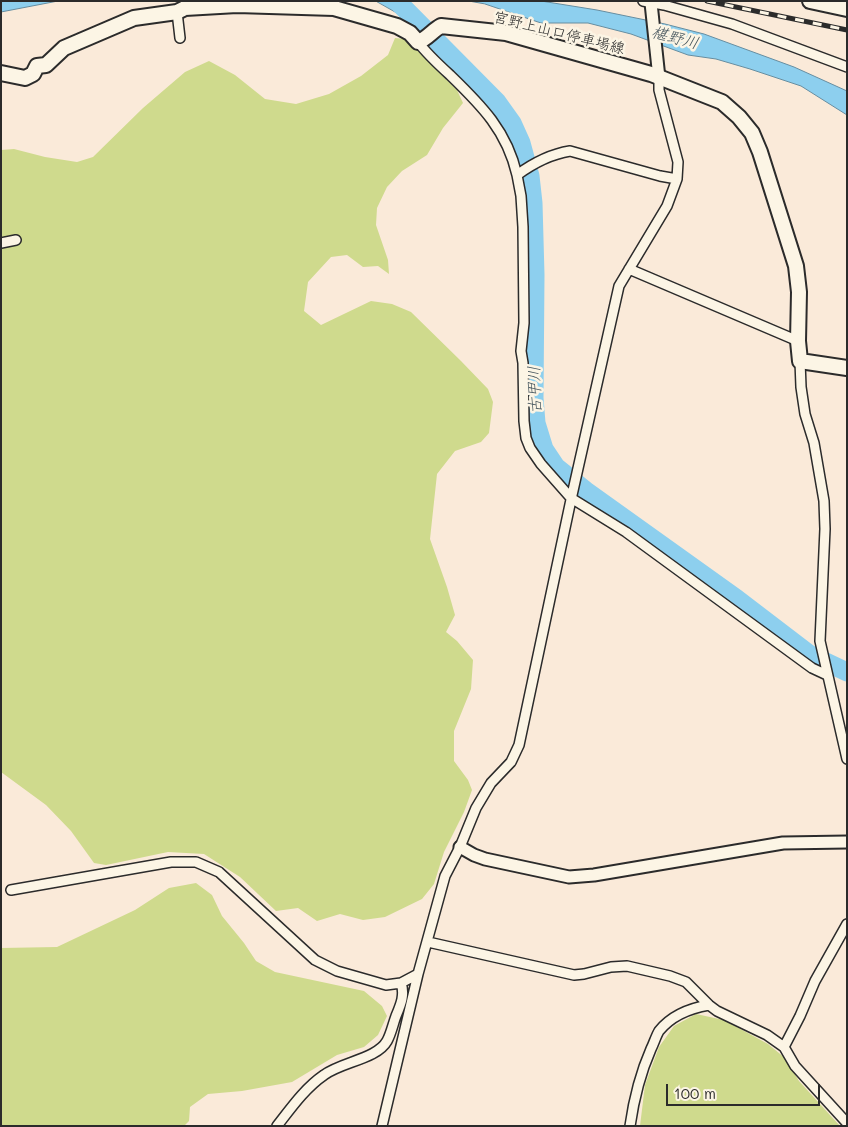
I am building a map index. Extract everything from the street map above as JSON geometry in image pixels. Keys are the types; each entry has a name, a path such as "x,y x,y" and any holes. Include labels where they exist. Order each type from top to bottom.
{"main road":[{"path":"810,1 847,9"},
{"path":"1,73 25,78 34,74 37,66 46,65 64,48 134,18 177,12 185,8 237,5 334,8 397,26 421,41"},
{"name":"宮野上山口停車場線","path":"421,41 441,26 506,34 658,75 722,102 739,117 752,133 760,152 796,266 799,292 798,341 800,360"},
{"path":"800,360 847,368"}],"street":[{"path":"382,1126 418,974 445,876 460,847 476,808 491,783 511,762 519,745 577,471 619,286 667,206 677,179 678,162 659,90 648,5 664,5 732,24 847,67"},
{"path":"177,12 180,38"},
{"path":"421,41 495,124 513,156 519,174 524,227 524,323 521,351 526,438 530,448 541,464 572,497 626,532 812,668 826,673"},
{"path":"519,174 557,154 570,152 677,179"},
{"path":"1,243 16,240"},
{"path":"629,269 798,341"},
{"path":"800,360 801,388 805,414 814,443 824,502 826,529 820,641 847,759"},
{"path":"460,847 485,859 569,877 594,875 783,844 847,842"},
{"path":"11,890 171,862 196,862 219,872 315,960 337,971 386,985 401,983 418,974"},
{"path":"784,1047 815,981 847,924"},
{"path":"428,942 574,975 611,967 627,966 670,976 686,982 709,1005 768,1035 784,1047 796,1066 847,1123"},
{"path":"278,1126 321,1076 333,1068 369,1056 381,1048 387,1041 402,1001 404,991 401,983"},
{"path":"630,1126 633,1101 640,1073 659,1031 682,1013 709,1005"}],"green space":[{"path":"395,38 406,39 457,90 463,103 443,128 427,155 402,171 387,187 377,208 376,225 388,260 389,274 378,266 363,267 347,255 331,257 308,282 304,311 321,325 371,301 392,304 411,312 488,389 493,402 489,433 481,442 455,451 437,474 430,539 455,615 446,632 457,641 473,660 471,689 454,731 454,761 468,780 472,790 464,812 444,852 434,884 422,899 385,917 363,920 340,914 317,921 298,908 276,911 240,877 204,854 168,852 106,865 94,863 71,831 46,805 1,772 1,150 14,149 45,157 77,162 93,157 143,108 185,72 209,61 235,75 265,99 296,104 329,94 361,76 388,55"},
{"path":"196,883 212,895 222,916 256,961 275,972 364,991 382,1006 387,1016 378,1035 364,1047 337,1055 292,1082 242,1091 208,1094 190,1107 189,1121 184,1126 1,1126 1,948 57,947 135,910 169,888"},
{"path":"696,1014 724,1020 768,1044 785,1058 799,1081 840,1126 640,1126 645,1085 659,1047 674,1026"}],"water":[{"path":"1,1 58,1 1,12"},
{"path":"376,1 400,1 411,12 413,25 402,16"},
{"name":"椹野川","path":"469,1 541,1 597,10 704,34 794,67 847,91 847,115 801,86 750,69 716,59 688,55 631,34 588,23 541,23 485,4"}],"waterway":[{"name":"古甲川","path":"397,1 497,102 512,123 521,143 530,176 533,203 535,275 534,398 536,423 544,449 556,467 809,654 847,672"}],"railway":[{"path":"707,1 847,30"}]}
